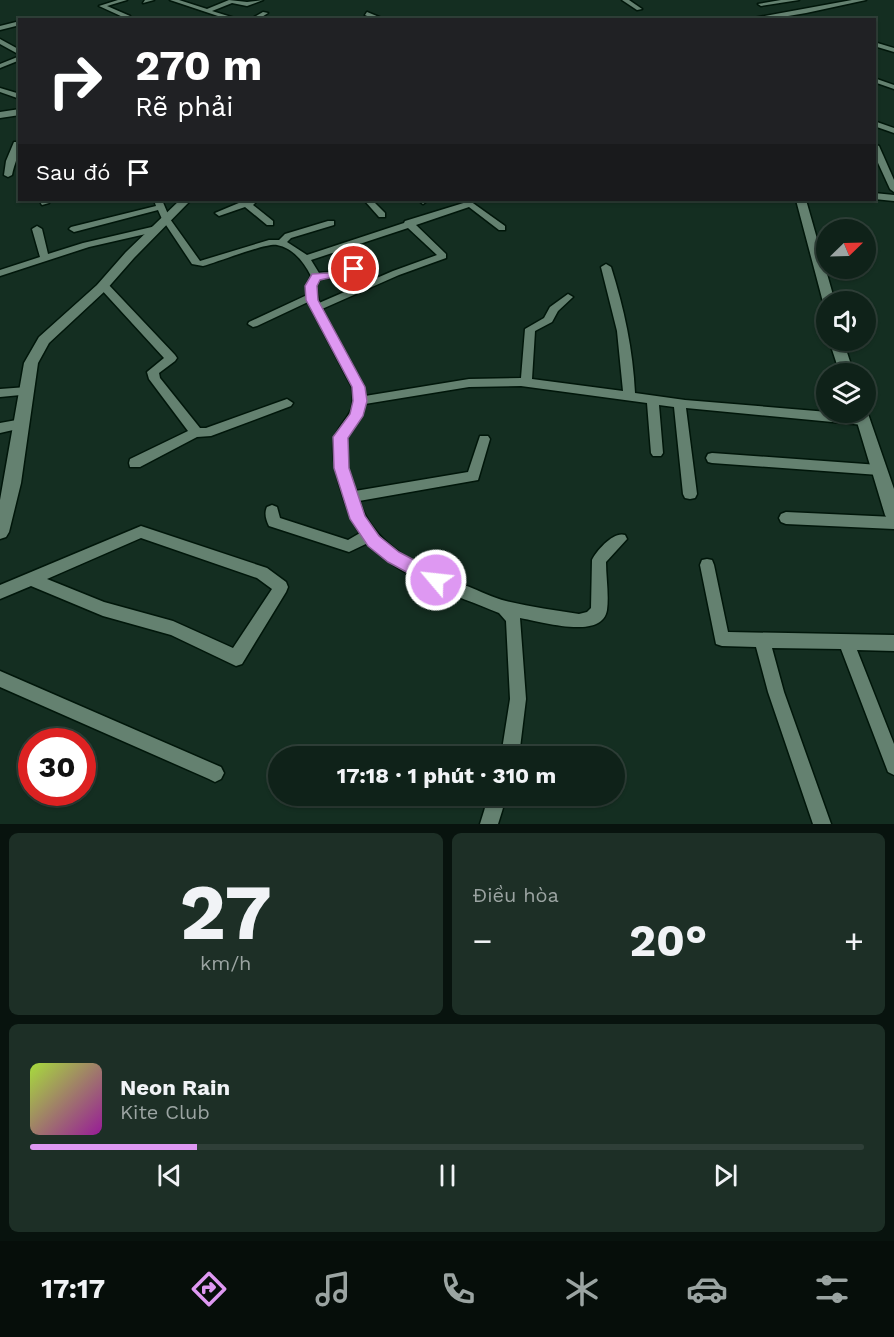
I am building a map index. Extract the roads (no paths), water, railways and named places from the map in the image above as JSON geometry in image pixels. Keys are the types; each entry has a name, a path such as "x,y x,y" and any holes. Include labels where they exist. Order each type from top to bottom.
{"street":[{"path":"124,0 102,6 128,17 126,18"},
{"path":"173,0 231,18"},
{"path":"207,11 233,0 248,4 260,0"},
{"path":"625,0 639,9"},
{"path":"759,2 796,0"},
{"path":"759,2 788,18 849,1 862,0"},
{"path":"221,5 238,10"},
{"path":"256,18 265,14"},
{"path":"368,14 377,18"},
{"path":"0,28 18,24"},
{"path":"0,41 18,52"},
{"path":"876,45 894,50"},
{"path":"0,66 18,59"},
{"path":"876,81 894,87"},
{"path":"0,90 18,96"},
{"path":"0,115 18,112"},
{"path":"876,124 894,131"},
{"path":"4,176 17,144"},
{"path":"876,148 894,189"},
{"path":"876,196 894,198"},
{"path":"0,273 86,245 160,214 184,201"},
{"path":"369,201 382,215"},
{"path":"801,201 826,291"},
{"path":"219,213 248,202 270,223"},
{"path":"305,259 470,204 502,228"},
{"path":"74,229 160,214"},
{"path":"160,214 191,259 200,264 272,242 282,242 312,265 316,276 311,286 314,302 358,387 360,401 356,416 340,437 341,468 358,519 370,535 393,557 429,577 504,608 579,621 591,619 599,611 599,560 620,539"},
{"path":"0,532 13,483 31,363 44,340 104,285 160,214"},
{"path":"282,242 288,236 331,223"},
{"path":"253,324 443,256 408,223"},
{"path":"37,229 45,259"},
{"path":"316,276 342,274 366,265"},
{"path":"606,267 620,311 629,396"},
{"path":"104,285 171,358 153,372 154,379 196,432"},
{"path":"526,383 530,329 548,320 554,309 568,297"},
{"path":"360,401 469,383 526,383 679,403 816,413"},
{"path":"0,393 27,391"},
{"path":"652,399 657,453"},
{"path":"135,464 196,432 207,433 287,403"},
{"path":"679,403 690,495"},
{"path":"865,423 894,515"},
{"path":"0,428 22,424"},
{"path":"351,496 473,476 484,439"},
{"path":"712,458 879,470"},
{"path":"272,510 274,522 320,539 349,546 370,535"},
{"path":"786,518 894,523"},
{"path":"0,592 141,532 262,573 281,587 236,658 172,628 103,609 32,579"},
{"path":"707,566 722,639 894,643"},
{"path":"504,608 513,619 519,699 512,746"},
{"path":"762,640 776,692 822,824"},
{"path":"846,642 894,766"},
{"path":"0,679 215,773"},
{"path":"489,824 495,806"}]}
